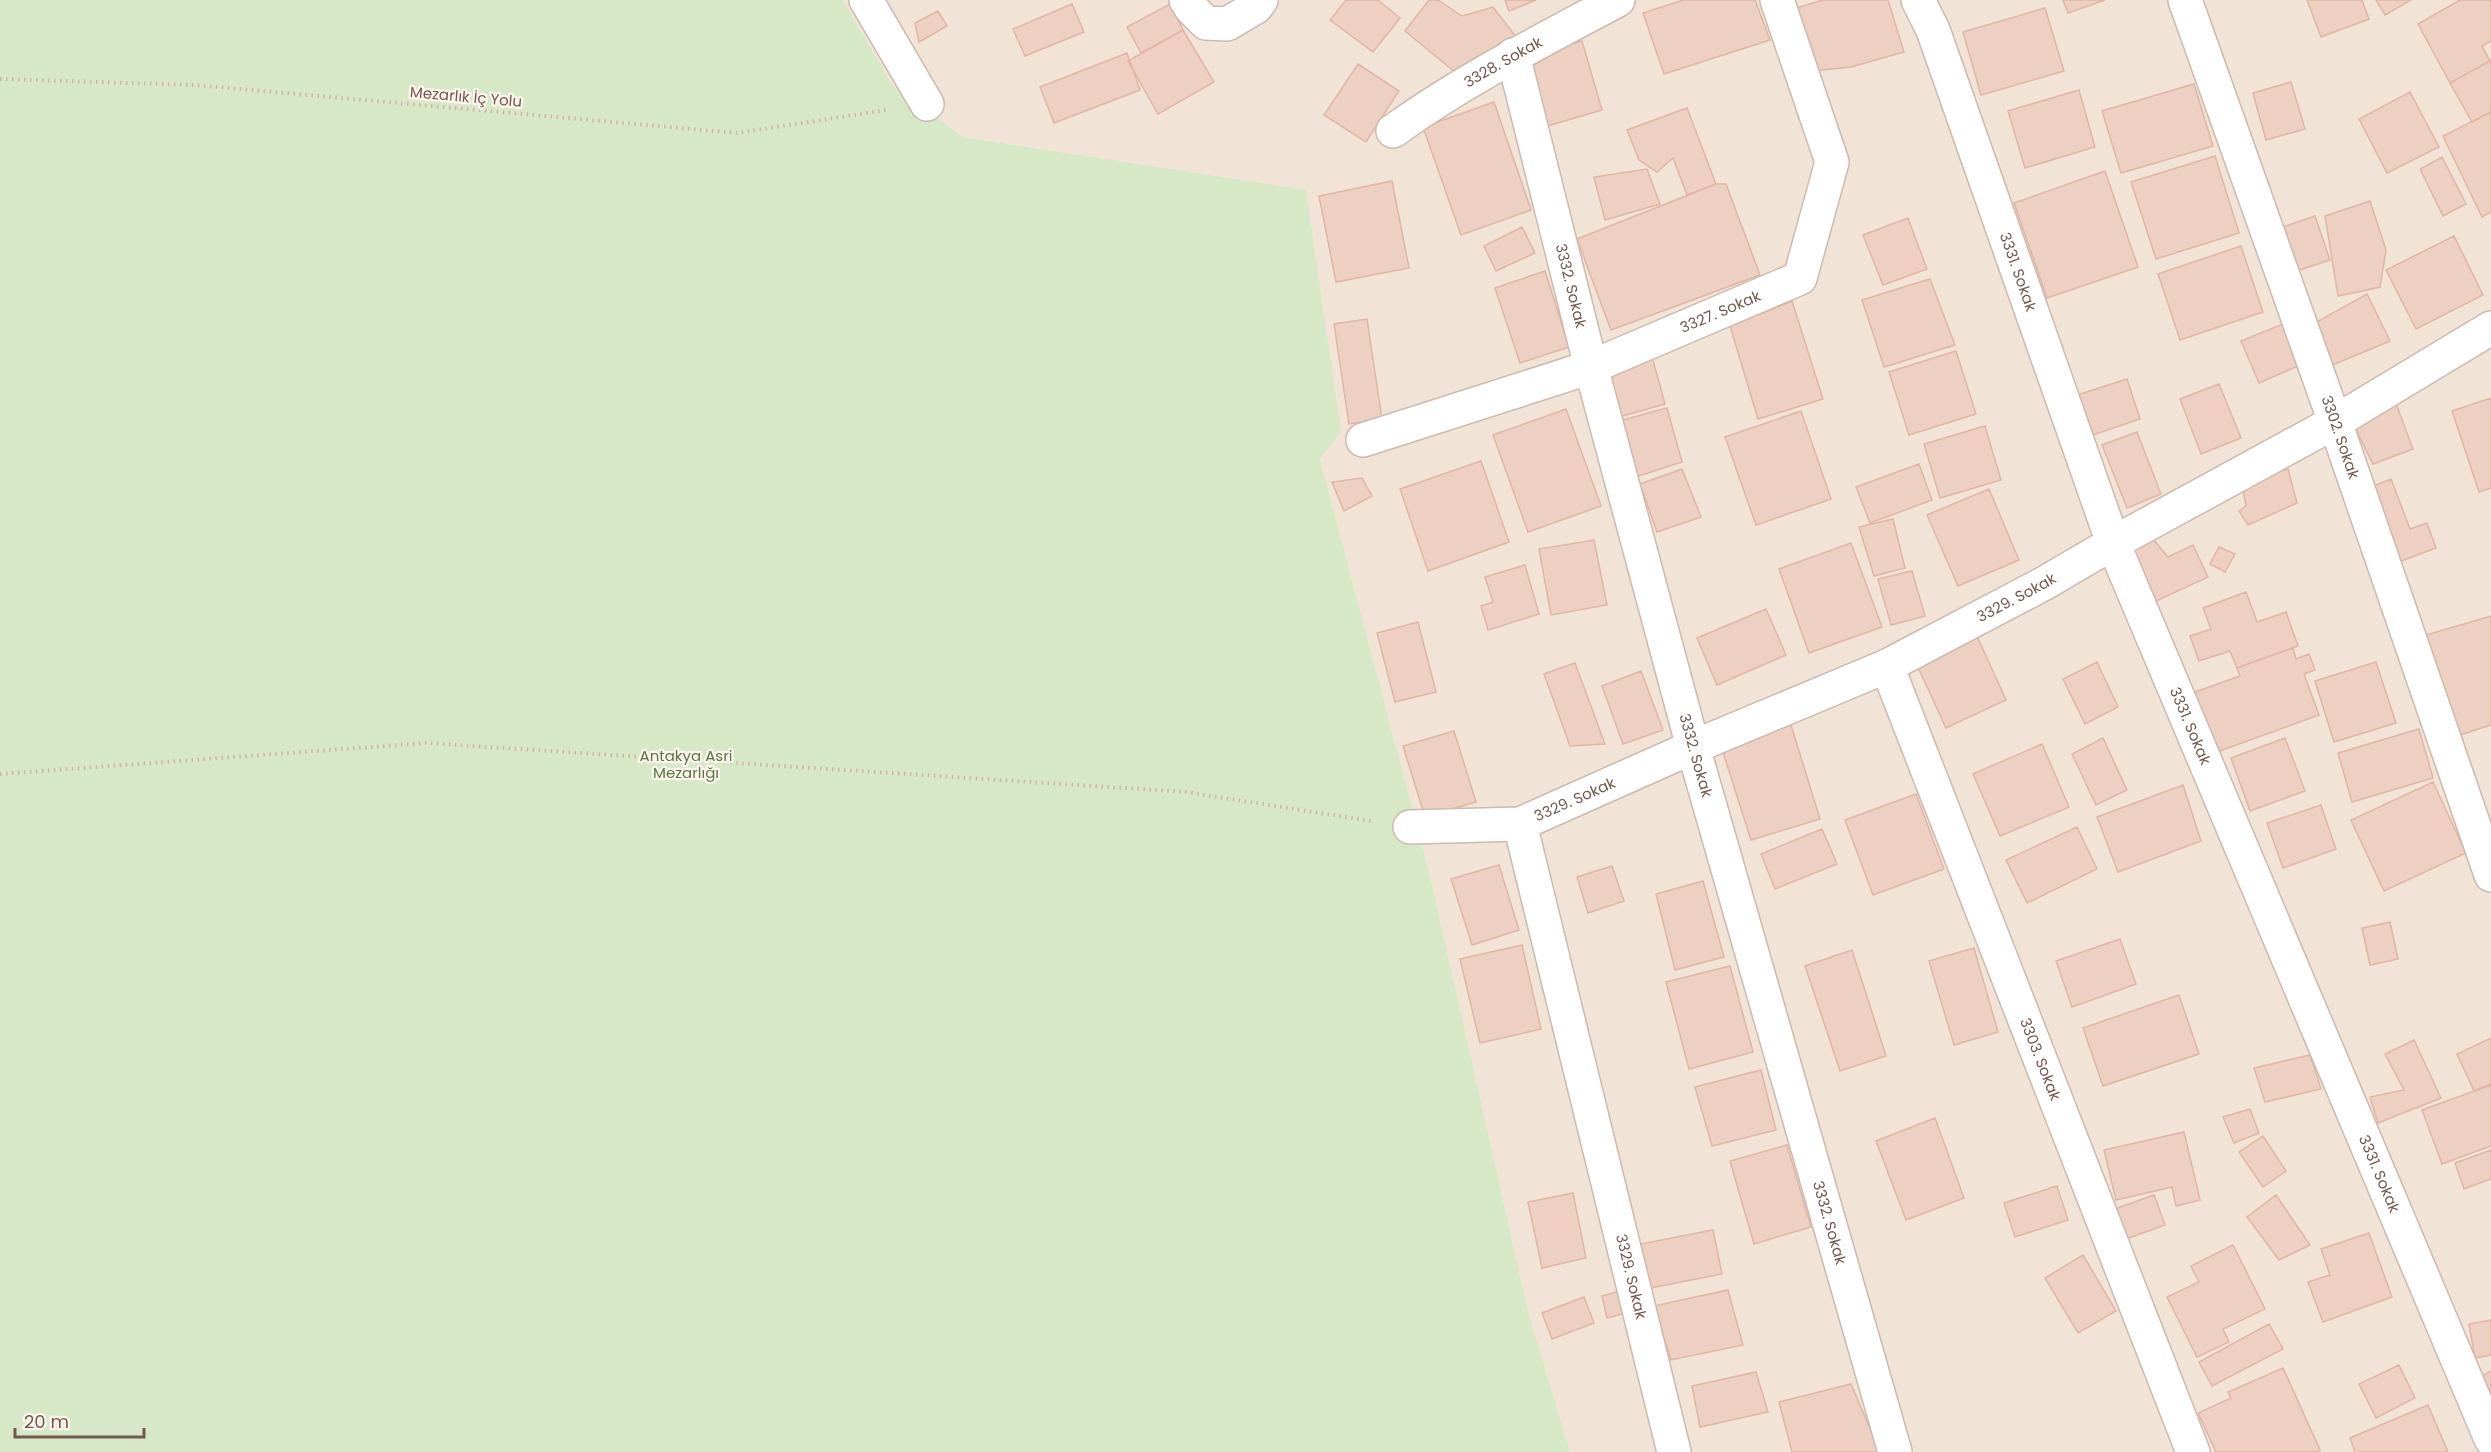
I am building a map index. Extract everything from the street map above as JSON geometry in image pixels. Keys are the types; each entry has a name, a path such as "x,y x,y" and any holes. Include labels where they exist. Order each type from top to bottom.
{"street":[{"path":"866,0 927,104"},
{"path":"1186,0 1206,23 1227,24 1256,7 1261,0"},
{"name":"3328. Sokak","path":"1393,131 1438,99 1513,55 1618,0"},
{"name":"3327. Sokak","path":"1363,440 1591,367 1800,279 1832,162 1777,0"},
{"name":"3331. Sokak","path":"1918,0 1933,30 2113,543 2491,1439"},
{"name":"3302. Sokak","path":"2186,0 2491,875"},
{"name":"3332. Sokak","path":"1513,55 1591,367 1693,747 1895,1452"},
{"name":"3329. Sokak","path":"1410,827 1520,824 1693,747 1887,666 2043,584 2113,543 2335,422 2491,328"},
{"name":"3303. Sokak","path":"1887,666 2193,1452"},
{"name":"3329. Sokak","path":"1520,824 1674,1452"}],"path":[{"name":"Mezarlık İç Yolu","path":"0,79 195,85 737,133 927,104"},
{"path":"0,774 426,742 1186,792 1410,827"}],"shaded area":[{"path":"843,0 2491,0 2491,1452 1570,1452 1529,1315 1429,871 1320,459 1306,191 963,137 893,86"}],"green space":[{"name":"Antakya Asri Mezarlığı","path":"0,0 843,0 893,86 963,137 1306,190 1341,432 1320,459 1429,871 1529,1315 1570,1452 0,1452"}],"building":[{"path":"1346,0 1378,0 1400,18 1373,52 1330,20"},
{"path":"1429,0 1438,0 1462,16 1493,7 1517,38 1455,72 1405,31"},
{"path":"1505,0 1536,0 1509,11"},
{"path":"1683,0 1755,0 1770,40 1664,74 1643,13"},
{"path":"1823,0 1888,0 1904,52 1851,67 1813,71 1793,9"},
{"path":"2063,0 2105,0 2068,13"},
{"path":"2307,0 2362,0 2369,19 2321,37"},
{"path":"2376,0 2411,0 2385,15"},
{"path":"2460,0 2491,0 2491,41 2482,46 2490,61 2450,83 2418,24"},
{"path":"1072,4 1084,32 1025,56 1013,29"},
{"path":"1170,4 1183,30 1141,53 1127,27"},
{"path":"2045,8 2064,71 1981,95 1963,32"},
{"path":"938,11 947,26 919,42 915,23"},
{"path":"1183,30 1214,82 1158,114 1128,61"},
{"path":"1582,41 1602,110 1544,127 1524,58"},
{"path":"1127,53 1140,90 1054,123 1040,87"},
{"path":"2491,60 2491,112 2472,122 2450,83"},
{"path":"1358,64 1399,91 1366,142 1324,115"},
{"path":"2291,82 2305,129 2266,140 2253,93"},
{"path":"2194,84 2213,146 2121,173 2102,111"},
{"path":"2079,90 2095,147 2025,168 2008,111"},
{"path":"2410,92 2439,147 2387,173 2359,119"},
{"path":"1494,102 1531,210 1461,235 1423,127"},
{"path":"1687,108 1716,184 1687,195 1673,158 1657,172 1639,160 1627,130"},
{"path":"2491,112 2491,212 2482,217 2443,136"},
{"path":"2215,156 2239,233 2156,259 2131,182"},
{"path":"2442,157 2466,204 2443,216 2420,169"},
{"path":"1647,169 1660,204 1605,220 1594,177"},
{"path":"2105,171 2138,267 2047,298 2014,203"},
{"path":"1392,181 1409,268 1336,282 1319,196"},
{"path":"1716,184 1726,184 1760,275 1611,330 1577,239"},
{"path":"2370,201 2386,250 2380,287 2338,296 2325,216"},
{"path":"2315,216 2330,260 2294,272 2280,228"},
{"path":"1908,218 1927,269 1883,285 1863,235"},
{"path":"1522,227 1535,253 1496,271 1484,246"},
{"path":"2454,236 2483,295 2416,329 2386,270"},
{"path":"2241,246 2263,312 2180,340 2158,274"},
{"path":"1545,271 1569,347 1520,363 1495,288"},
{"path":"1930,279 1955,345 1884,367 1862,300"},
{"path":"2367,294 2390,341 2330,366 2313,324"},
{"path":"1792,301 1823,399 1758,419 1730,326"},
{"path":"1367,319 1382,419 1349,424 1334,324"},
{"path":"2288,322 2305,363 2259,383 2241,341"},
{"path":"1956,351 1976,414 1909,435 1889,372"},
{"path":"1651,353 1665,404 1619,417 1604,371"},
{"path":"2127,379 2140,419 2087,437 2074,396"},
{"path":"2219,384 2241,438 2201,454 2180,399"},
{"path":"2491,398 2491,488 2479,492 2452,411"},
{"path":"2395,401 2413,449 2373,464 2351,420"},
{"path":"1667,408 1682,462 1629,479 1615,422"},
{"path":"1566,409 1601,506 1528,532 1493,435"},
{"path":"1801,411 1831,499 1756,525 1725,437"},
{"path":"1985,426 2001,480 1940,498 1924,444"},
{"path":"2137,432 2161,494 2127,508 2102,445"},
{"path":"1481,461 1509,542 1428,571 1400,489"},
{"path":"1919,464 1932,500 1870,523 1856,487"},
{"path":"1682,469 1701,517 1657,532 1640,484"},
{"path":"2288,469 2297,503 2248,525 2239,511 2246,506 2241,478"},
{"path":"1362,478 1372,496 1344,511 1332,482"},
{"path":"2391,479 2410,529 2427,523 2436,548 2393,564 2364,490"},
{"path":"1989,489 2019,560 1958,586 1927,515"},
{"path":"1893,519 1905,568 1874,576 1859,527"},
{"path":"2153,539 2168,557 2193,545 2208,577 2154,602 2130,550"},
{"path":"1594,540 1607,605 1551,615 1539,549"},
{"path":"1851,543 1882,627 1809,653 1779,569"},
{"path":"2219,547 2235,554 2225,572 2210,564"},
{"path":"1525,565 1539,614 1488,630 1481,606 1493,602 1485,577"},
{"path":"1912,571 1925,616 1891,625 1878,579"},
{"path":"2246,592 2257,622 2286,612 2298,646 2237,668 2230,651 2199,661 2190,636 2211,629 2203,608"},
{"path":"1766,609 1786,655 1717,685 1697,638"},
{"path":"2491,616 2491,725 2454,737 2423,636"},
{"path":"1418,622 1436,692 1395,702 1377,633"},
{"path":"1976,634 2006,700 1946,728 1915,661"},
{"path":"2293,648 2296,659 2309,654 2315,670 2304,674 2319,715 2206,756 2184,696 2240,676 2237,668"},
{"path":"2097,662 2118,707 2085,724 2063,679"},
{"path":"2376,662 2396,723 2334,742 2315,681"},
{"path":"1575,663 1605,744 1570,746 1544,674"},
{"path":"1641,671 1663,730 1623,744 1602,686"},
{"path":"1791,725 1820,819 1751,840 1721,746"},
{"path":"2419,729 2433,778 2352,802 2338,753"},
{"path":"1454,731 1476,802 1425,817 1403,746"},
{"path":"2103,738 2127,790 2096,805 2072,754"},
{"path":"2285,738 2305,791 2250,811 2231,758"},
{"path":"2042,744 2069,807 2000,836 1973,774"},
{"path":"2433,782 2466,853 2384,891 2351,820"},
{"path":"2183,785 2201,841 2118,872 2097,817"},
{"path":"1916,794 1944,869 1873,895 1845,820"},
{"path":"2321,805 2336,849 2283,868 2267,823"},
{"path":"2077,827 2097,869 2027,903 2006,860"},
{"path":"1822,829 1837,864 1775,889 1761,854"},
{"path":"1499,865 1519,930 1472,945 1451,879"},
{"path":"1612,866 1624,901 1588,913 1577,877"},
{"path":"1703,881 1724,957 1675,970 1656,894"},
{"path":"2390,922 2398,959 2370,965 2362,928"},
{"path":"2120,939 2136,984 2072,1007 2056,961"},
{"path":"1522,945 1541,1029 1480,1043 1460,959"},
{"path":"1974,948 1998,1032 1954,1045 1929,961"},
{"path":"1852,950 1886,1056 1840,1071 1805,966"},
{"path":"1730,966 1753,1052 1689,1069 1666,982"},
{"path":"2179,995 2199,1054 2103,1086 2083,1028"},
{"path":"2491,1038 2491,1084 2474,1091 2457,1054"},
{"path":"2414,1040 2441,1098 2378,1123 2370,1097 2404,1090 2385,1054"},
{"path":"2310,1055 2321,1089 2265,1102 2254,1068"},
{"path":"1761,1070 1776,1130 1712,1146 1695,1087"},
{"path":"2491,1085 2491,1146 2442,1164 2422,1110"},
{"path":"2250,1109 2259,1133 2234,1143 2223,1117"},
{"path":"1935,1118 1964,1198 1906,1220 1876,1141"},
{"path":"2184,1132 2200,1200 2176,1206 2172,1187 2116,1200 2104,1150"},
{"path":"2263,1136 2286,1171 2263,1187 2239,1152"},
{"path":"1787,1145 1811,1227 1754,1244 1730,1161"},
{"path":"2491,1150 2491,1179 2464,1189 2455,1163"},
{"path":"2057,1186 2068,1220 2015,1237 2004,1203"},
{"path":"1573,1193 1586,1258 1542,1268 1528,1202"},
{"path":"2154,1195 2165,1225 2126,1239 2115,1209"},
{"path":"2276,1195 2310,1245 2279,1260 2247,1217"},
{"path":"1713,1230 1722,1274 1645,1289 1636,1245"},
{"path":"2369,1233 2392,1297 2323,1322 2308,1282 2330,1275 2321,1249"},
{"path":"2233,1245 2265,1309 2223,1329 2229,1342 2197,1357 2167,1297 2199,1282 2191,1266"},
{"path":"2083,1255 2116,1311 2078,1333 2045,1278"},
{"path":"1728,1290 1743,1345 1671,1360 1654,1306"},
{"path":"1621,1291 1626,1313 1607,1318 1602,1296"},
{"path":"1584,1297 1594,1323 1552,1339 1542,1313"},
{"path":"2491,1320 2491,1355 2475,1358 2469,1324"},
{"path":"2269,1324 2283,1349 2212,1386 2199,1362"},
{"path":"2399,1365 2415,1398 2376,1418 2359,1384"},
{"path":"2283,1368 2320,1450 2316,1452 2216,1452 2198,1413 2231,1398 2228,1392"},
{"path":"2491,1371 2491,1407 2474,1380"},
{"path":"1756,1372 1768,1412 1700,1427 1692,1386"},
{"path":"1851,1384 1880,1452 1792,1452 1779,1402"},
{"path":"2428,1405 2448,1452 2355,1452 2350,1438"}]}
